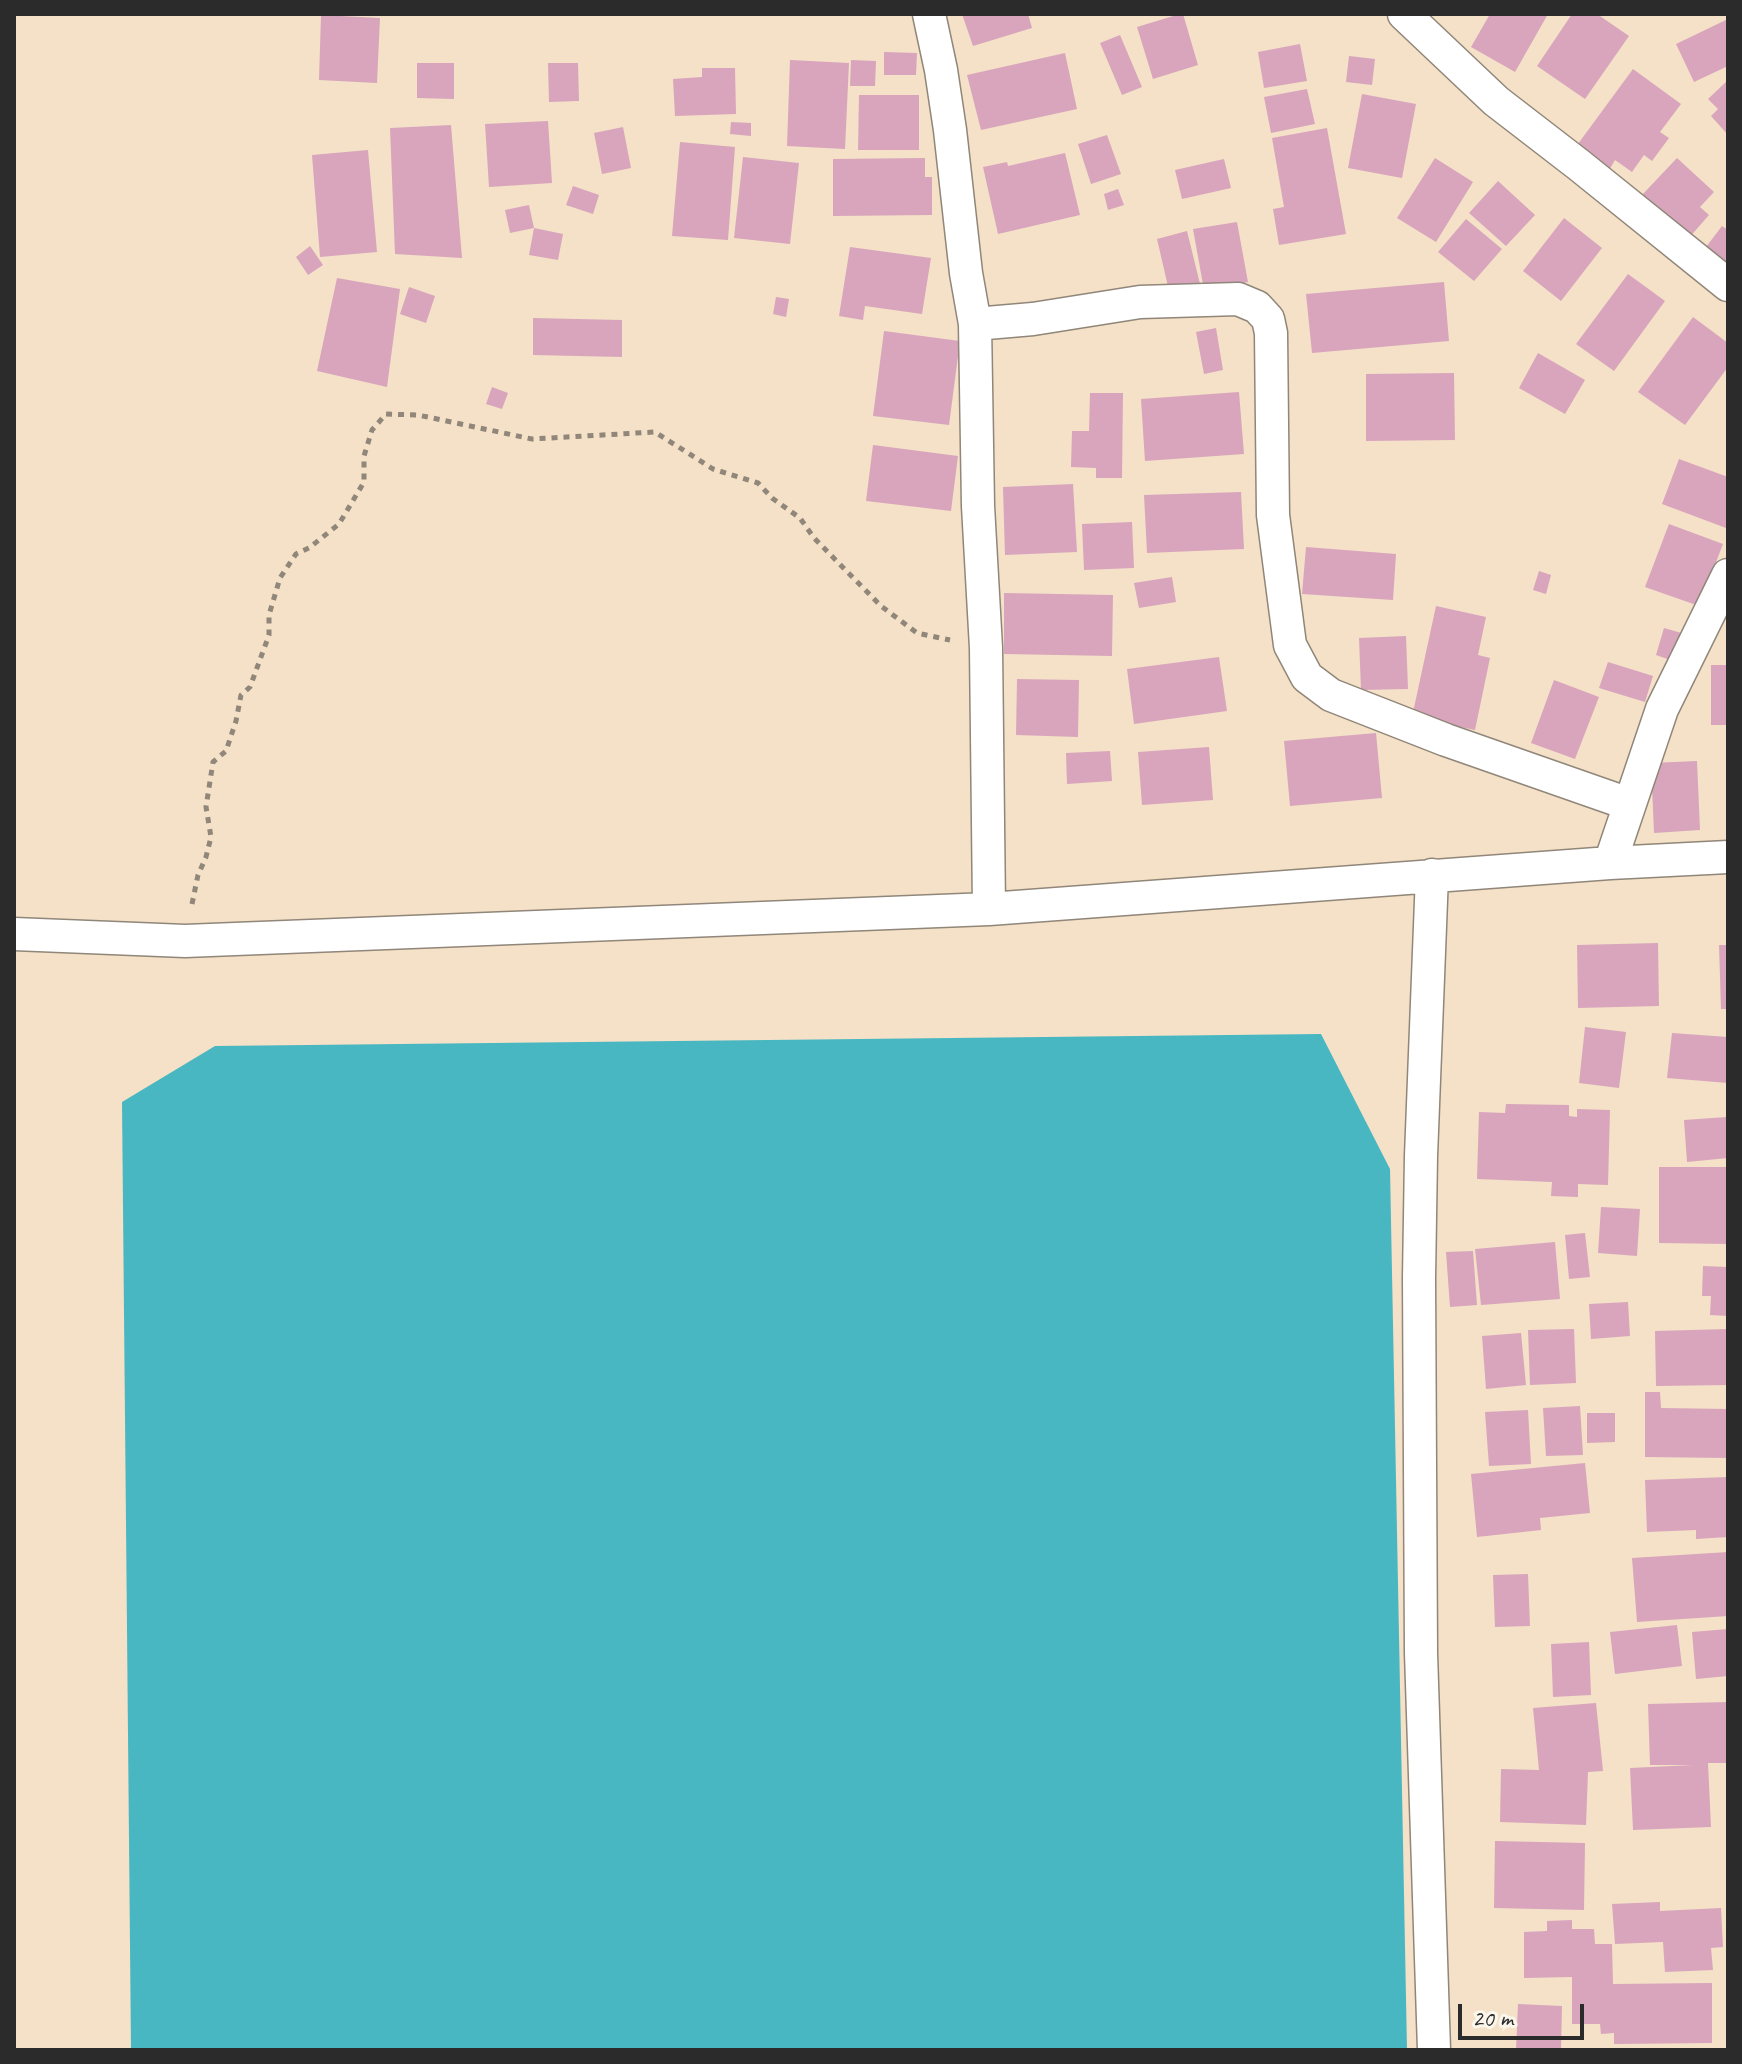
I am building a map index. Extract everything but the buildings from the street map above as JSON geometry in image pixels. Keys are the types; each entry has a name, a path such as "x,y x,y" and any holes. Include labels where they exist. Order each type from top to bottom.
{"street":[{"path":"929,14 950,130 966,273 975,324 978,506 986,648 989,909"},
{"path":"1404,14 1496,101 1728,285"},
{"path":"975,324 1033,319 1140,302 1238,299 1257,307 1268,319 1271,333 1273,515 1288,631 1290,645 1307,677 1331,695 1417,729 1629,804"},
{"path":"1610,863 1662,709 1728,575"},
{"path":"14,934 185,941 989,909 1432,875 1728,857"},
{"path":"1432,875 1419,1278 1421,1653 1434,2050"}],"path":[{"path":"185,941 198,875 211,837 206,807 213,762 226,751 241,695 250,687 255,674 269,635 269,615 280,578 296,554 309,548 339,524 364,482 364,456 372,430 386,414 418,415 532,439 655,432 713,469 758,483 772,498 800,518 814,538 881,606 917,633 986,648"}],"water":[{"path":"1321,1034 1390,1169 1407,2050 131,2050 122,1102 215,1046"}]}
